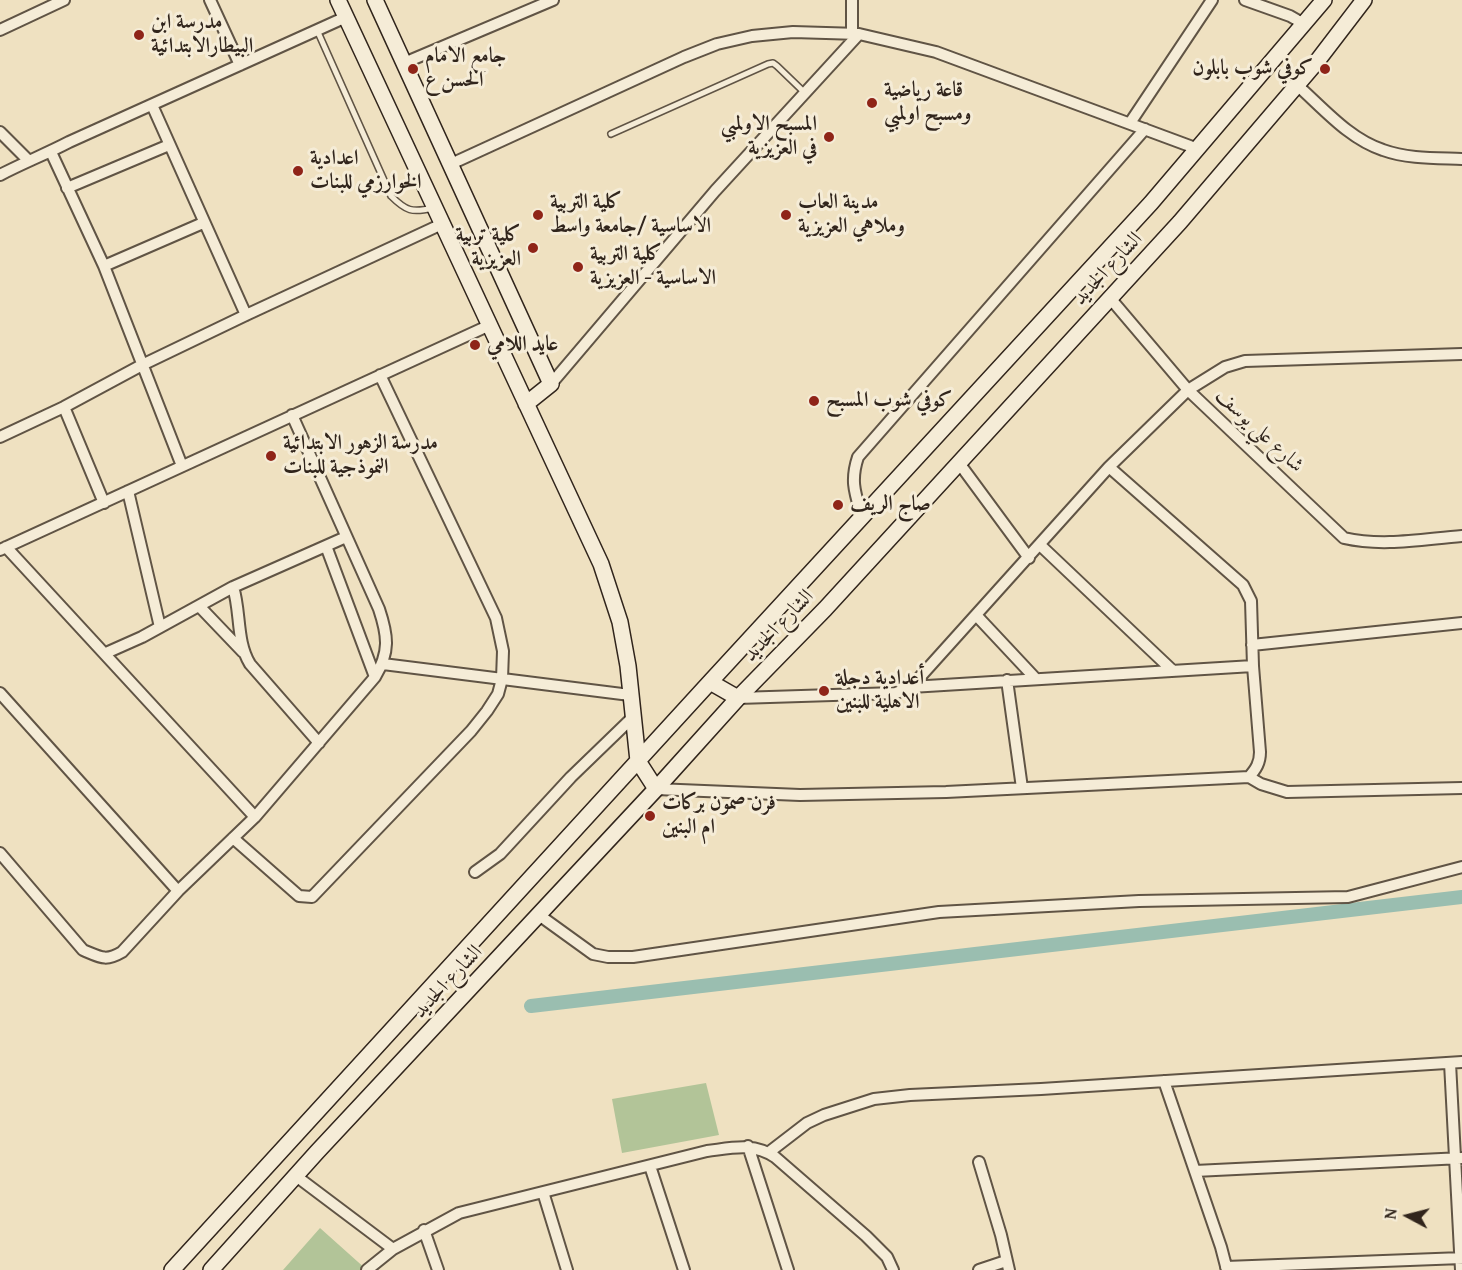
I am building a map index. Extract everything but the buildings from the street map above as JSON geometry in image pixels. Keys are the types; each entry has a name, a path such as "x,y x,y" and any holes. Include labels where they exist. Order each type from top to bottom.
{"main road":[{"path":"338,0 601,564 614,599 622,633 638,761 656,789"},
{"path":"375,0 551,384 526,404"},
{"name":"الشارع الجديد","path":"172,1270 1151,203 1324,0"},
{"name":"الشارع الجديد","path":"211,1270 738,698 825,609 1180,222 1297,85 1364,0"},
{"path":"710,682 738,698"}],"street":[{"path":"0,30 64,0"},
{"path":"210,0 240,65"},
{"path":"404,63 553,0"},
{"path":"551,384 715,191 805,93 855,34 852,0"},
{"path":"1130,123 1212,0"},
{"path":"1252,1 1304,24"},
{"path":"0,175 28,160 51,152 346,17"},
{"path":"451,164 717,44 752,36 793,32 855,34 936,52 1198,148"},
{"path":"1297,85 1351,133 1382,150 1416,157 1462,159"},
{"path":"152,105 246,315"},
{"path":"862,516 853,485 853,470 858,457 1145,129"},
{"path":"0,132 28,160"},
{"path":"67,188 169,144"},
{"path":"51,152 104,266 182,466"},
{"path":"104,266 203,223"},
{"path":"0,437 64,407 142,365 442,224"},
{"path":"911,687 1109,467 1188,390 1110,298"},
{"path":"255,817 106,653 3,548 489,325"},
{"name":"شارع علي يوسف","path":"1462,354 1245,361 1225,367 1188,390 1344,538 1383,543 1462,536"},
{"path":"232,838 299,896 312,897 471,731 498,694 502,679 502,651 495,618 380,375"},
{"path":"64,407 104,503"},
{"path":"0,855 83,950 101,958 111,958 122,952 178,891 255,817 375,677 383,664 387,642 386,629 292,415"},
{"path":"959,463 1029,558"},
{"path":"1109,467 1243,585 1251,601 1253,666 1260,752 1258,765 1249,777"},
{"path":"128,491 160,627"},
{"path":"106,653 160,627 233,587 346,537"},
{"path":"1040,545 1173,671"},
{"path":"326,546 375,677"},
{"path":"233,587 243,652"},
{"path":"199,606 243,652 250,664 319,743"},
{"path":"976,615 1035,678"},
{"path":"1252,645 1462,623"},
{"path":"383,664 630,695"},
{"path":"738,698 896,693 911,687 1253,666"},
{"path":"1007,680 1022,788"},
{"path":"0,693 178,891"},
{"path":"475,872 500,854 571,777 633,718"},
{"path":"656,789 800,795 1022,788 1249,777 1261,784 1287,792 1462,788"},
{"path":"539,915 593,954 608,957 633,957 939,912 1139,901 1348,897 1462,867"},
{"path":"768,1153 791,1134 816,1119 874,1099 1462,1062"},
{"path":"1450,1063 1458,1158 1461,1270"},
{"path":"1164,1081 1221,1247 1226,1268 1461,1258"},
{"path":"748,1146 788,1270"},
{"path":"367,1270 393,1249 459,1212 707,1151 748,1146 768,1153 866,1236 887,1257 893,1270"},
{"path":"1195,1171 1458,1158"},
{"path":"979,1162 1008,1265 979,1270"},
{"path":"650,1166 684,1270"},
{"path":"296,1176 393,1249"},
{"path":"543,1192 567,1270"},
{"path":"424,1230 438,1270"}],"lane":[{"path":"317,30 391,196 404,208 418,211 435,207"},
{"path":"611,134 768,64 773,63 777,66 805,93"}],"green space":[{"path":"706,1083 719,1135 622,1153 612,1099"},
{"path":"320,1228 367,1270 283,1270"}],"waterway":[{"path":"531,1006 1462,897"}],"place":[{"name":"مدرسة ابن البيطارالابتدائية","path":"139,35"},
{"name":"جامع الامام الحسن ع","path":"413,69"},
{"name":"كوفي شوب بابلون","path":"1325,69"},
{"name":"قاعة رياضية ومسبح اولمبي","path":"872,103"},
{"name":"المسبح الاولمبي في العزيزية","path":"829,137"},
{"name":"اعدادية الخوارزمي للبنات","path":"298,171"},
{"name":"كلية التربية الاساسية /جامعة واسط","path":"538,215"},
{"name":"مدينة العاب وملاهي العزيزية","path":"786,215"},
{"name":"كلية تربية العزيزية","path":"533,248"},
{"name":"كلية التربية الاساسية - العزيزية","path":"578,267"},
{"name":"عايد اللامي","path":"475,345"},
{"name":"كوفي شوب المسبح","path":"814,401"},
{"name":"مدرسة الزهور الابتدائية النموذجية للبنات","path":"271,456"},
{"name":"صاج الريف","path":"838,505"},
{"name":"أعدادية دجلة الاهلية للبنين","path":"824,691"},
{"name":"فرن صمون بركات ام البنين","path":"650,816"}]}
